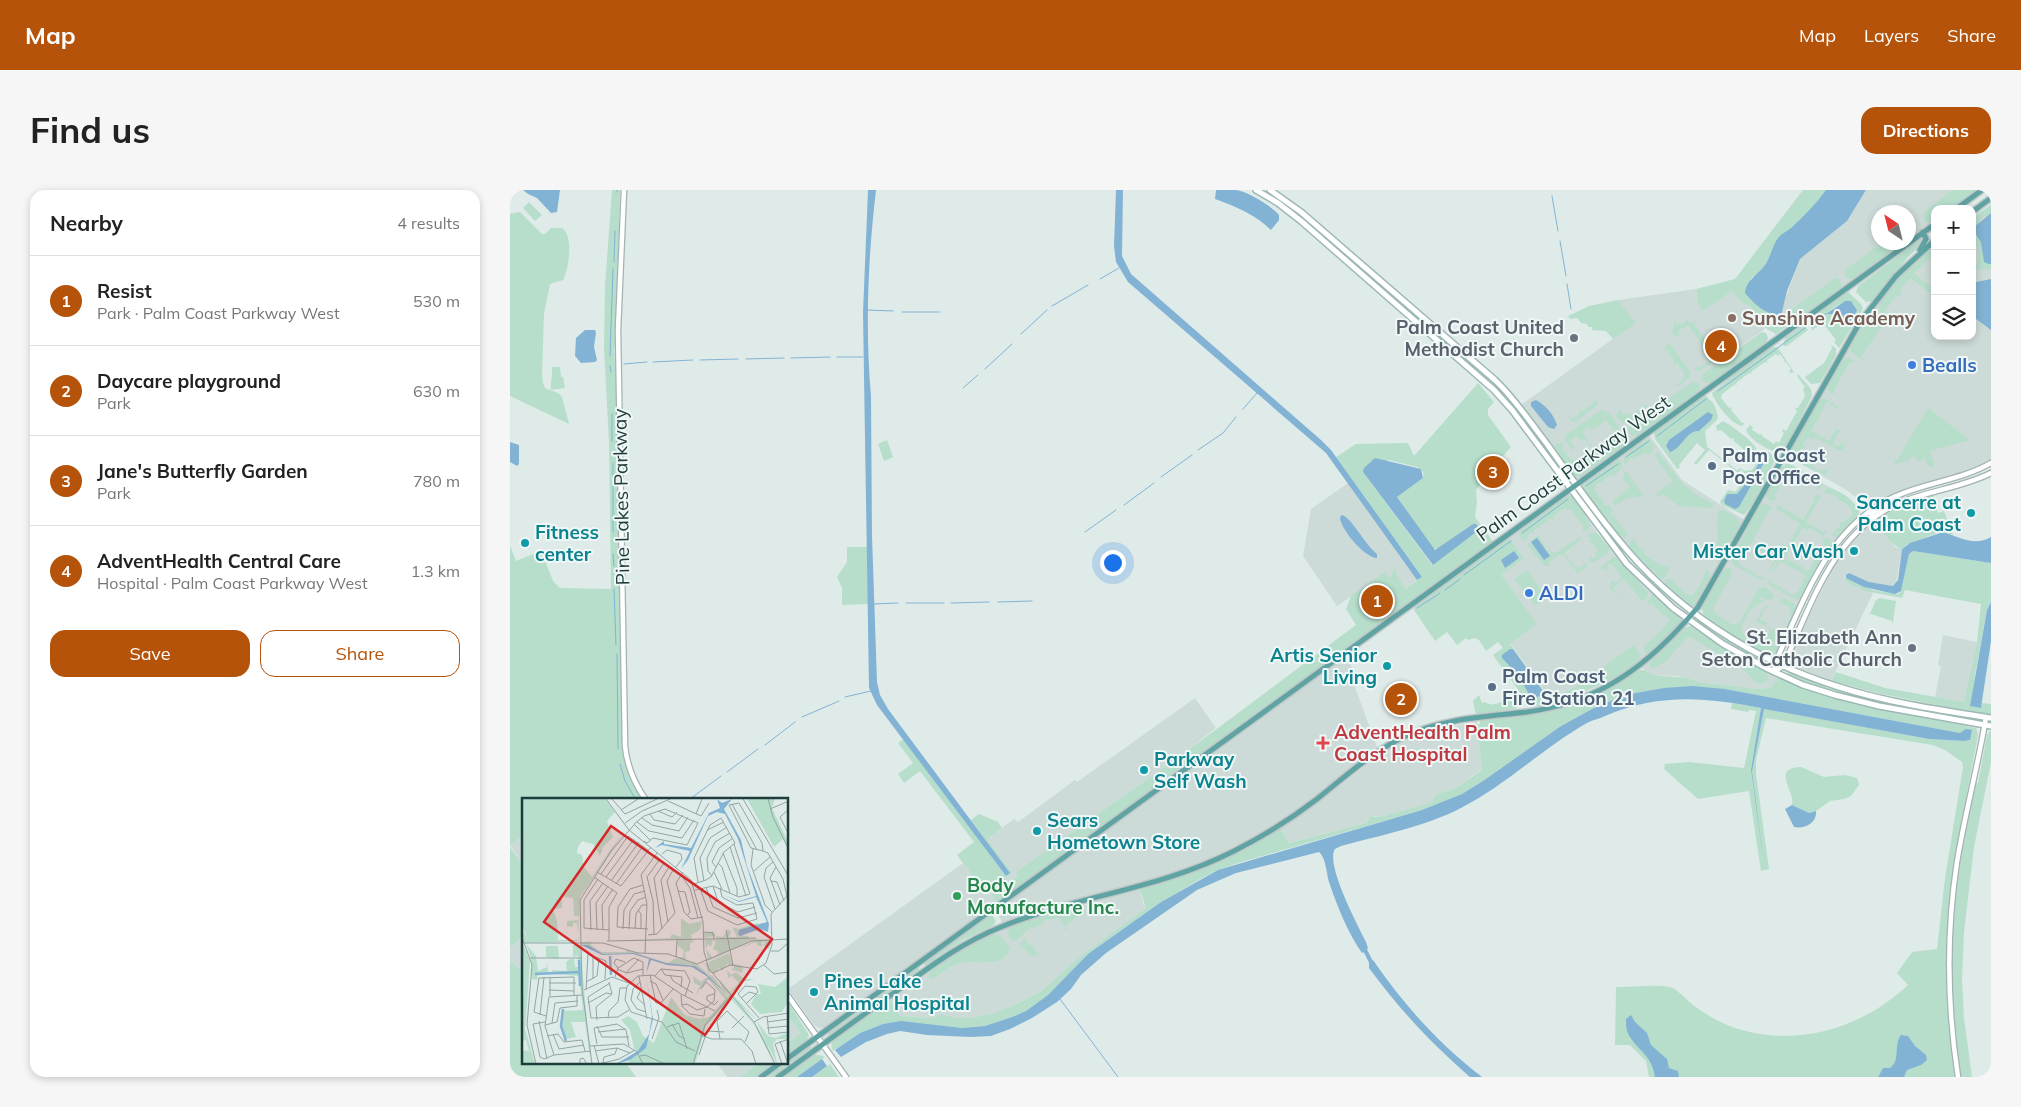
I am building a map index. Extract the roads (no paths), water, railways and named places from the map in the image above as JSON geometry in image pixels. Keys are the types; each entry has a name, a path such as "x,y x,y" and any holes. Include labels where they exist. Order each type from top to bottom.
{"main road":[{"path":"1256,190 1295,216 1489,385 1507,404 1627,564 1688,620 1734,651 1774,672 1818,690 1858,702 1991,726"},
{"path":"1270,190 1301,212 1495,380 1520,407 1576,485 1631,555 1693,613 1732,639 1775,663 1818,680 1855,692 1988,717"},
{"path":"1961,205 1982,190"},
{"path":"1976,209 1991,198"},
{"name":"Palm Coast Parkway West","path":"789,1057 1931,227"},
{"path":"1917,255 1926,239 1923,232"},
{"path":"778,1077 932,965 966,944 1018,920 1179,875 1241,848 1302,810 1376,752 1417,731 1457,720 1545,709 1571,702 1620,679 1649,658 1693,613 1713,583 1857,327 1887,286 1931,243"},
{"path":"761,1077 779,1064"}],"street":[{"name":"Pine Lakes Parkway","path":"624,190 618,330 625,746 631,775 645,798"},
{"path":"1774,672 1775,663 1812,582 1829,551 1845,532 1866,513 1895,496 1969,474 1991,463"},
{"path":"1837,554 1855,533 1870,520 1904,502 1970,482 1991,473"},
{"path":"1870,520 1872,513 1890,502 1895,496"},
{"path":"1774,672 1783,666 1841,544 1864,522 1866,513"},
{"path":"1958,1077 1950,1006 1949,941 1958,861 1984,724 1988,717"},
{"path":"789,997 846,1077"}],"water":[{"path":"523,190 560,190 557,212 551,213 537,198"},
{"path":"868,190 876,190 869,267 868,345 871,396 872,536 877,682 880,695 888,709 1010,873 1006,876 877,705 869,688 863,313"},
{"path":"1116,190 1123,190 1122,256 1131,274 1331,450 1422,577 1417,580 1326,453 1128,282 1116,262 1114,246"},
{"path":"1216,190 1236,190 1247,193 1271,208 1279,215 1279,220 1271,230 1245,212 1215,199"},
{"path":"1826,190 1866,190 1847,221 1800,259 1787,291 1781,316 1765,311 1745,293 1746,288 1765,265 1779,237 1805,214"},
{"path":"1991,213 1991,264 1984,262 1981,242 1976,234 1976,226"},
{"path":"1991,279 1991,330 1976,319 1976,282"},
{"path":"1845,301 1851,301 1857,310 1846,326 1833,314 1826,314"},
{"path":"585,330 595,330 596,333 594,347 597,360 595,362 581,363 575,356 576,338"},
{"path":"1536,400 1551,413 1557,425 1554,429 1548,427 1531,406 1531,402"},
{"path":"1708,412 1713,415 1711,420 1699,431 1695,431 1687,436 1678,447 1670,452 1666,446 1669,440"},
{"path":"510,442 519,445 519,464 517,466 510,462"},
{"path":"1375,458 1421,469 1423,478 1397,497 1435,550 1473,524 1476,524 1480,529 1433,565 1363,472 1364,468"},
{"path":"1761,459 1765,459 1764,463 1739,507 1735,509 1725,504 1724,501 1727,494 1737,494 1751,477"},
{"path":"1342,515 1350,521 1377,554 1377,558 1366,553 1354,542 1341,522 1340,517"},
{"path":"1943,532 1973,541 1985,540 1991,537 1991,563 1913,551 1909,554 1901,591 1895,594 1864,587 1846,578 1846,575 1849,573 1869,582 1893,586 1898,580 1902,549 1910,543"},
{"path":"1537,538 1550,556 1544,560 1531,542"},
{"path":"1514,551 1519,558 1505,568 1501,560"},
{"path":"1991,602 1991,641 1981,708 1970,706 1987,610"},
{"path":"1513,649 1542,690 1541,695 1536,698 1530,696 1518,675 1502,658 1502,655"},
{"path":"1692,686 1725,689 1960,733 1966,729 1972,730 1970,740 1929,739 1764,709 1752,772 1764,864 1751,770 1761,708 1721,701 1682,699 1663,700 1625,709 1587,723 1478,799 1447,815 1335,849 1333,857 1334,868 1338,881 1368,948 1362,953 1340,911 1329,881 1324,859 1319,852 1236,873 1197,890 1106,953 1081,975 1071,989 1057,1002 1010,1029 991,1036 971,1037 927,1035 900,1031 866,1042 841,1057 835,1050 860,1033 883,1024 901,1021 962,1028 985,1026 1012,1017 1026,1011 1048,995 1088,954 1161,902 1218,870 1422,810 1462,794 1561,726 1592,709 1636,693"},
{"path":"1792,805 1809,813 1816,811 1815,819 1806,826 1794,827 1785,809"},
{"path":"1373,960 1409,1008 1451,1051 1482,1077 1470,1077 1416,1025 1369,968 1369,962"},
{"path":"1631,1015 1635,1022 1647,1033 1651,1045 1667,1059 1669,1068 1678,1071 1679,1077 1655,1077 1647,1057 1627,1031 1626,1019"},
{"path":"1901,1035 1908,1036 1915,1046 1926,1055 1927,1060 1921,1065 1907,1070 1904,1077 1878,1077 1883,1068 1890,1068 1893,1065 1896,1057 1897,1043"},
{"path":"822,1059 827,1066 812,1077 797,1077"}],"waterway":[{"path":"1552,196 1558,231"},
{"path":"614,262 615,231"},
{"path":"1560,241 1566,276"},
{"path":"1100,279 1119,268"},
{"path":"610,356 613,269"},
{"path":"1567,284 1571,309"},
{"path":"1052,306 1088,285"},
{"path":"867,310 893,311"},
{"path":"1021,334 1047,310"},
{"path":"902,312 940,312"},
{"path":"1816,321 1826,314"},
{"path":"1718,391 1805,328"},
{"path":"985,369 1012,344"},
{"path":"791,358 830,357"},
{"path":"837,357 863,357"},
{"path":"746,359 784,358"},
{"path":"700,360 738,359"},
{"path":"653,362 693,360"},
{"path":"624,364 647,362"},
{"path":"610,366 611,372"},
{"path":"963,388 978,375"},
{"path":"1243,409 1257,393"},
{"path":"1657,436 1706,399"},
{"path":"612,414 612,441"},
{"path":"1198,450 1223,433 1236,417"},
{"path":"1626,457 1649,441"},
{"path":"1161,477 1192,455"},
{"path":"613,463 613,532"},
{"path":"1586,486 1618,464"},
{"path":"1124,505 1154,483"},
{"path":"1522,533 1568,499"},
{"path":"1085,532 1116,510"},
{"path":"1464,575 1511,541"},
{"path":"613,554 614,566"},
{"path":"1445,590 1460,579"},
{"path":"614,589 616,645"},
{"path":"1417,608 1440,593"},
{"path":"998,602 1032,601"},
{"path":"951,603 989,602"},
{"path":"873,604 898,603"},
{"path":"906,603 944,603"},
{"path":"617,654 618,749"},
{"path":"845,697 871,691"},
{"path":"802,717 839,701"},
{"path":"765,745 795,722"},
{"path":"727,772 758,749"},
{"path":"620,764 625,781 635,798"},
{"path":"691,798 721,776"},
{"path":"1364,948 1372,964"},
{"path":"1060,999 1118,1077"}],"place":[{"name":"Sunshine Academy","path":"1732,318"},
{"name":"Palm Coast United Methodist Church","path":"1574,338"},
{"name":"AdventHealth Central Care","path":"1721,346"},
{"name":"Bealls","path":"1912,365"},
{"name":"Palm Coast Post Office","path":"1712,466"},
{"name":"Jane's Butterfly Garden","path":"1493,472"},
{"name":"Sancerre at Palm Coast","path":"1971,513"},
{"name":"Fitness center","path":"525,543"},
{"name":"Mister Car Wash","path":"1854,551"},
{"name":"ALDI","path":"1529,593"},
{"name":"Resist","path":"1377,601"},
{"name":"St. Elizabeth Ann Seton Catholic Church","path":"1912,648"},
{"name":"Artis Senior Living","path":"1387,666"},
{"name":"Palm Coast Fire Station 21","path":"1492,687"},
{"name":"Daycare playground","path":"1401,699"},
{"name":"AdventHealth Palm Coast Hospital","path":"1323,743"},
{"name":"Parkway Self Wash","path":"1144,770"},
{"name":"Sears Hometown Store","path":"1037,831"},
{"name":"Body Manufacture Inc.","path":"957,896"},
{"name":"Pines Lake Animal Hospital","path":"814,992"}]}
